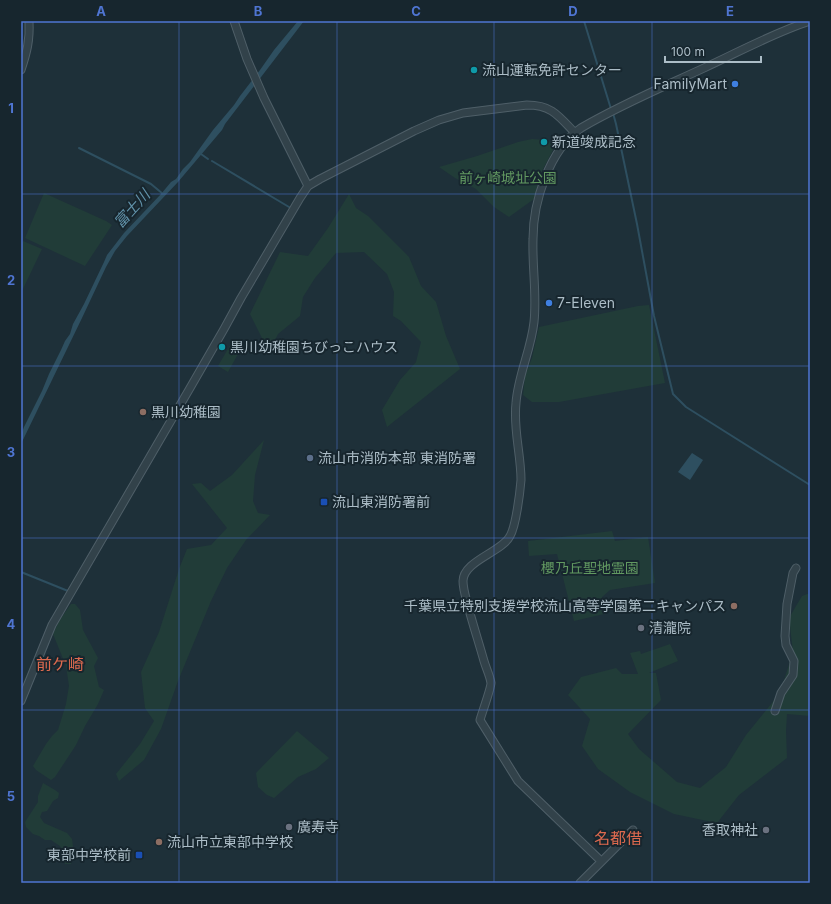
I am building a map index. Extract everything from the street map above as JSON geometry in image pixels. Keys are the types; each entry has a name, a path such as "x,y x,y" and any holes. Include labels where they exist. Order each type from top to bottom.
{"street":[{"path":"21,70 27,52 29,21"},
{"path":"234,21 262,95 308,186"},
{"path":"601,861 518,781 480,720 491,684 472,624 462,580 466,570 475,562 500,546 510,537 514,525 520,481 515,414 516,402 523,369 531,342 534,322 534,219 541,190 551,165 561,147 574,132 590,122 638,98 770,37 810,21"},
{"path":"21,700 52,625 198,375 241,298 308,186 332,172 414,131 439,120 463,113 537,105 542,106 558,115 574,132"},
{"path":"775,711 781,693 794,675 794,661 786,645 784,636 787,604 793,573 796,568"},
{"path":"580,883 633,830"}],"green space":[{"name":"前ヶ崎城址公園","path":"532,139 547,141 554,148 541,173 534,199 509,217 494,207 476,189 455,178 439,167 518,142"},
{"path":"44,193 112,225 85,266 25,238"},
{"path":"349,194 356,208 368,216 409,257 421,286 436,302 446,336 460,369 387,427 382,410 400,380 416,362 421,342 401,321 393,316 394,292 387,274 364,252 336,253 315,278 303,297 300,316 278,334 269,352 250,314 280,252 308,256 328,228"},
{"path":"23,241 42,249 21,291 21,244"},
{"path":"649,305 665,383 559,402 532,402 523,395 525,376 532,358 539,327"},
{"path":"232,342 242,347 228,372 218,366"},
{"path":"264,440 255,475 253,501 258,513 270,515 246,540 227,568 211,601 178,681 161,729 144,760 119,781 116,774 140,744 154,721 145,708 141,672 159,632 187,549 211,545 227,528 192,484 201,483 210,491 232,475"},
{"name":"櫻乃丘聖地霊園","path":"612,531 615,541 648,537 655,583 610,590 602,597 604,614 574,621 557,554 529,556 528,541"},
{"path":"810,593 810,716 787,714 787,758 739,795 717,823 674,814 630,792 598,769 582,746 590,719 568,695 581,677 616,668 622,674 638,674 630,653 640,651 641,654 670,644 678,661 649,673 656,673 661,700 628,734 639,749 677,782 700,788 726,767 746,735 780,693 793,652 789,618 802,596"},
{"path":"71,604 75,604 80,610 83,630 98,658 94,666 99,687 104,690 76,745 55,777 51,780 36,770 33,766 46,744 58,730 66,704 69,686 66,666 53,634 59,621"},
{"path":"297,731 329,758 316,769 298,777 274,798 267,795 258,787 256,773"},
{"path":"43,783 59,793 58,798 53,801 47,811 42,812 40,817 44,823 67,833 72,839 74,854 71,864 65,864 62,857 63,851 60,846 51,840 45,840 33,834 26,827 25,822 38,802 38,796"}],"water":[{"path":"298,21 304,21 225,124 222,130 178,182 127,236 115,251 21,444 21,435 24,427 107,255 124,233 171,182 176,179 190,162 274,50"},
{"path":"692,453 703,460 690,480 678,472"}],"waterway":[{"path":"584,21 611,109"},
{"path":"613,113 637,224 654,316 673,394 686,407 810,485"},
{"name":"富士川","path":"79,148 151,184 163,194"},
{"path":"201,154 208,159"},
{"path":"212,161 289,207"},
{"path":"21,572 68,591"}],"place":[{"name":"流山運転免許センター","path":"474,70"},
{"name":"FamilyMart","path":"735,84"},
{"name":"新道竣成記念","path":"544,142"},
{"name":"7-Eleven","path":"549,303"},
{"name":"黒川幼稚園ちびっこハウス","path":"222,347"},
{"name":"黒川幼稚園","path":"143,412"},
{"name":"流山市消防本部 東消防署","path":"310,458"},
{"name":"流山東消防署前","path":"324,502"},
{"name":"千葉県立特別支援学校流山高等学園第二キャンパス","path":"734,606"},
{"name":"清瀧院","path":"641,628"},
{"name":"廣寿寺","path":"289,827"},
{"name":"香取神社","path":"766,830"},
{"name":"流山市立東部中学校","path":"159,842"},
{"name":"東部中学校前","path":"139,855"}],"district":[{"name":"前ケ崎","path":"60,664"},
{"name":"名都借","path":"618,838"}]}
